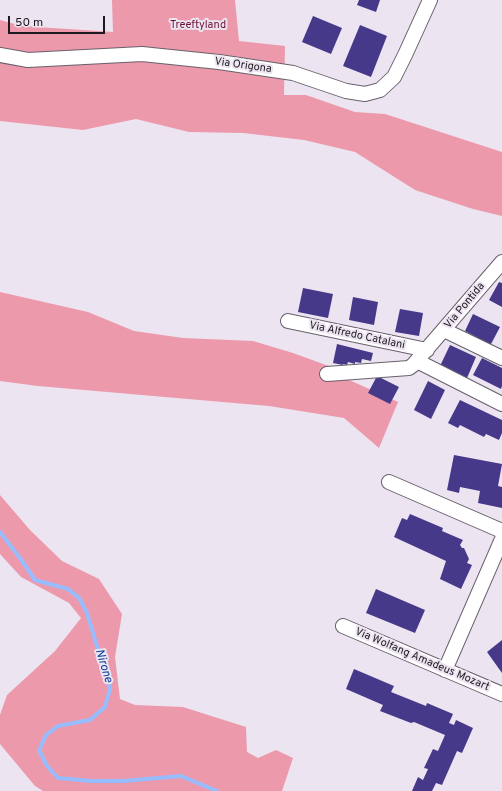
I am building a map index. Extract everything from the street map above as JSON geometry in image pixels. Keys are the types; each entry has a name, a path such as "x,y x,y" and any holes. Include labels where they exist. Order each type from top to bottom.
{"street":[{"name":"Via Origona","path":"0,55 28,60 142,54 219,62 293,73 346,92 364,94 380,90 394,76 430,0"},
{"name":"Via Pontida","path":"418,361 502,263"},
{"name":"Via Alfredo Catalani","path":"288,321 427,350"},
{"path":"444,330 502,358"},
{"path":"326,374 409,368 418,361 502,404"},
{"path":"389,482 502,531"},
{"path":"445,670 502,539"},
{"name":"Via Wolfang Amadeus Mozart","path":"343,626 502,694"}],"green space":[{"name":"Treeftyland","path":"112,0 235,0 239,41 285,46 284,95 306,95 355,112 385,114 502,152 502,216 473,209 415,190 355,152 304,140 243,133 189,132 136,119 83,130 0,121 0,20 22,26 113,32"},
{"path":"0,292 88,312 134,331 183,338 253,341 293,353 348,373 347,379 398,402 379,448 344,418 269,406 38,386 0,381"},
{"path":"0,495 30,530 62,561 99,579 122,614 115,657 120,699 135,705 183,707 246,727 247,752 258,758 276,750 293,758 282,791 43,791 35,786 0,744 0,715 7,695 55,651 81,618 69,603 21,577 0,554"}],"building":[{"path":"359,0 380,0 376,12 357,5"},
{"path":"313,16 342,28 331,54 302,42"},
{"path":"360,25 387,36 371,77 343,66"},
{"path":"499,282 502,283 502,307 489,300"},
{"path":"303,288 333,294 328,318 298,312"},
{"path":"353,297 378,302 374,325 349,320"},
{"path":"400,309 423,313 419,336 395,332"},
{"path":"473,314 500,327 490,346 477,340 478,338 465,331"},
{"path":"337,344 373,353 371,361 362,359 361,363 355,362 355,364 348,362 347,365 333,363"},
{"path":"450,345 476,357 467,378 440,366"},
{"path":"482,358 502,368 501,389 473,375"},
{"path":"377,376 399,387 390,404 368,393"},
{"path":"428,381 445,390 431,419 414,410"},
{"path":"460,400 502,420 502,433 499,440 486,434 484,437 460,425 458,428 448,423"},
{"path":"454,455 502,464 498,486 502,487 502,508 478,503 480,491 460,487 459,493 447,490"},
{"path":"410,514 443,528 442,531 463,540 460,545 464,548 469,559 467,563 472,565 461,589 440,579 446,561 394,537 402,518 407,520"},
{"path":"376,589 425,610 415,633 366,613"},
{"path":"502,640 502,673 487,652"},
{"path":"354,669 394,686 391,692 426,706 427,703 453,714 449,723 454,725 456,720 473,728 462,753 457,751 442,785 436,783 432,791 412,791 418,777 423,780 428,769 424,768 433,749 438,751 445,735 414,722 411,723 380,711 383,705 346,689"}],"waterway":[{"name":"Nirone","path":"0,532 35,580 68,589 79,598 87,613 110,689 105,707 90,720 58,726 46,735 39,750 47,766 58,778 91,781 123,781 181,776 217,791"}]}
